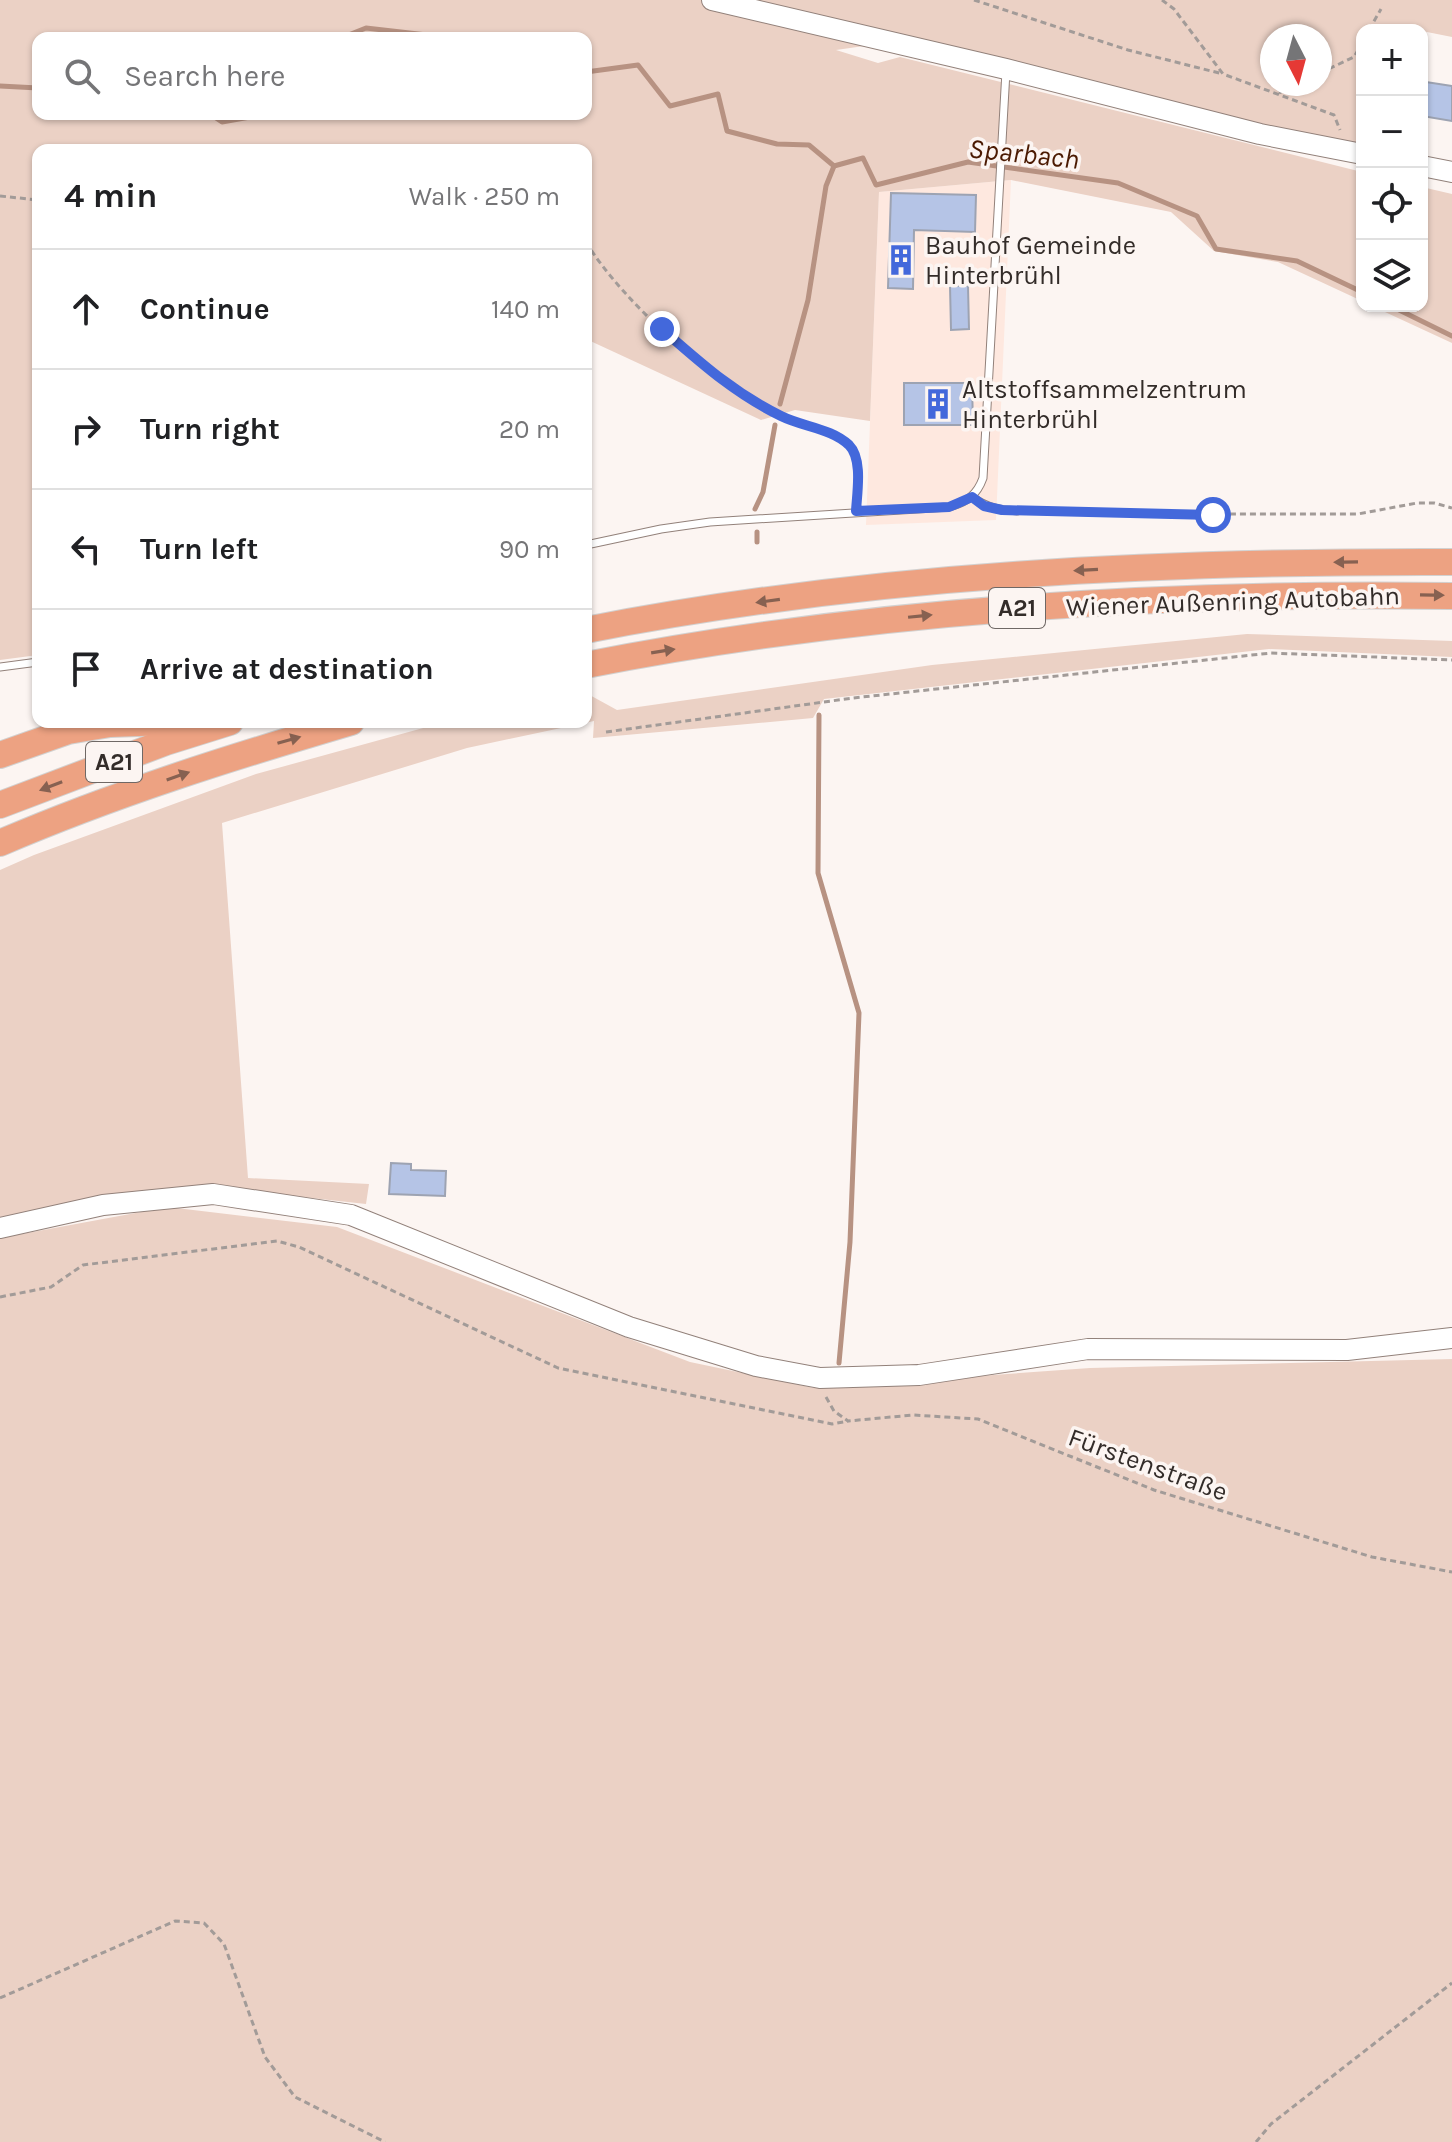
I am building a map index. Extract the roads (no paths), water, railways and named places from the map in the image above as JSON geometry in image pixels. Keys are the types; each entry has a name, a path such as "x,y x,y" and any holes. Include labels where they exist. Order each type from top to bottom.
{"highway":[{"name":"Wiener Außenring Autobahn","path":"592,629 846,589 1004,575 1195,565 1452,562"},
{"name":"Wiener Außenring Autobahn","path":"592,664 842,624 999,609 1349,594 1452,596"},
{"path":"0,755 68,731 86,728"},
{"name":"A21","path":"0,805 211,728"},
{"name":"A21","path":"0,843 185,773 331,728"}],"street":[{"path":"712,0 1006,69 1260,134 1356,153"},
{"path":"1428,167 1452,172"},
{"path":"0,1228 103,1205 213,1194 351,1215 629,1327 756,1366 820,1378 919,1375 1088,1349 1347,1350 1452,1338"}],"lane":[{"path":"592,544 710,522 949,507 972,497 979,489 983,478 1006,69"},
{"path":"972,497 984,506 1018,511"},
{"path":"0,667 32,663"}],"waterway":[{"name":"Sparbach","path":"356,32 366,28 401,32"},
{"name":"Sparbach","path":"592,71 638,65 670,106 718,94 727,131 777,144 809,145 834,166 863,158 876,185 968,162 1118,183 1197,216 1216,249 1297,261 1356,289"},
{"name":"Sparbach","path":"0,86 32,88"},
{"name":"Sparbach","path":"219,120 233,120"},
{"path":"780,404 808,300 826,186 834,166"},
{"name":"Sparbach","path":"1403,312 1452,336"},
{"path":"755,509 763,492 775,425"},
{"path":"757,532 757,542"},
{"path":"819,715 818,873 859,1013 850,1242 839,1363"}],"place":[{"name":"Bauhof Gemeinde Hinterbrühl","path":"901,260"},
{"name":"Altstoffsammelzentrum Hinterbrühl","path":"938,404"}]}
